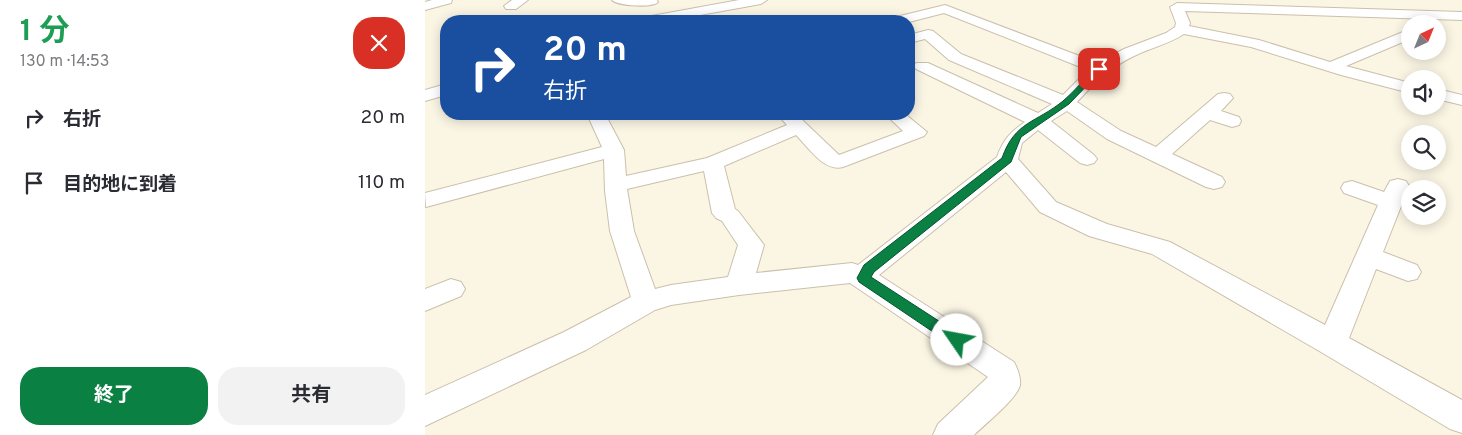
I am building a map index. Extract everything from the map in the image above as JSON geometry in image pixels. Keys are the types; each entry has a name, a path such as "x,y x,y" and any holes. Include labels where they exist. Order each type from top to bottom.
{"street":[{"path":"425,6 446,0"},
{"path":"618,0 652,1 646,15"},
{"path":"666,15 693,6 761,0"},
{"path":"864,278 869,269 1007,160 1014,139 1066,103 1099,69 1129,52 1171,36 1181,29 1183,23 1177,7 1462,16"},
{"path":"915,17 945,9 1099,69"},
{"path":"1181,29 1254,42 1331,68 1401,86"},
{"path":"1331,68 1404,37 1379,32"},
{"path":"915,37 928,34 955,57 1079,109 1114,135 1214,182"},
{"path":"915,68 949,51"},
{"path":"915,68 1039,121 1087,159"},
{"path":"425,96 440,91"},
{"path":"1446,96 1462,100"},
{"path":"1159,155 1225,98"},
{"path":"1207,112 1232,120"},
{"path":"599,120 614,150 621,231 646,302"},
{"path":"616,185 713,163 793,120 836,163 917,132 902,120"},
{"path":"426,200 614,150"},
{"path":"1007,160 1048,206 1098,230 1161,248 1462,418"},
{"path":"713,163 724,213 731,216 751,245 739,285"},
{"path":"1332,343 1395,194 1352,188"},
{"path":"1368,256 1409,272"},
{"path":"425,411 575,341 646,302 671,295 739,285 852,273 864,278 1003,370 1004,384 950,435"},
{"path":"425,300 451,289"}],"route":[{"path":"957,340 864,278 869,269 1007,160 1012,143 1018,135 1066,103 1099,69"}]}
